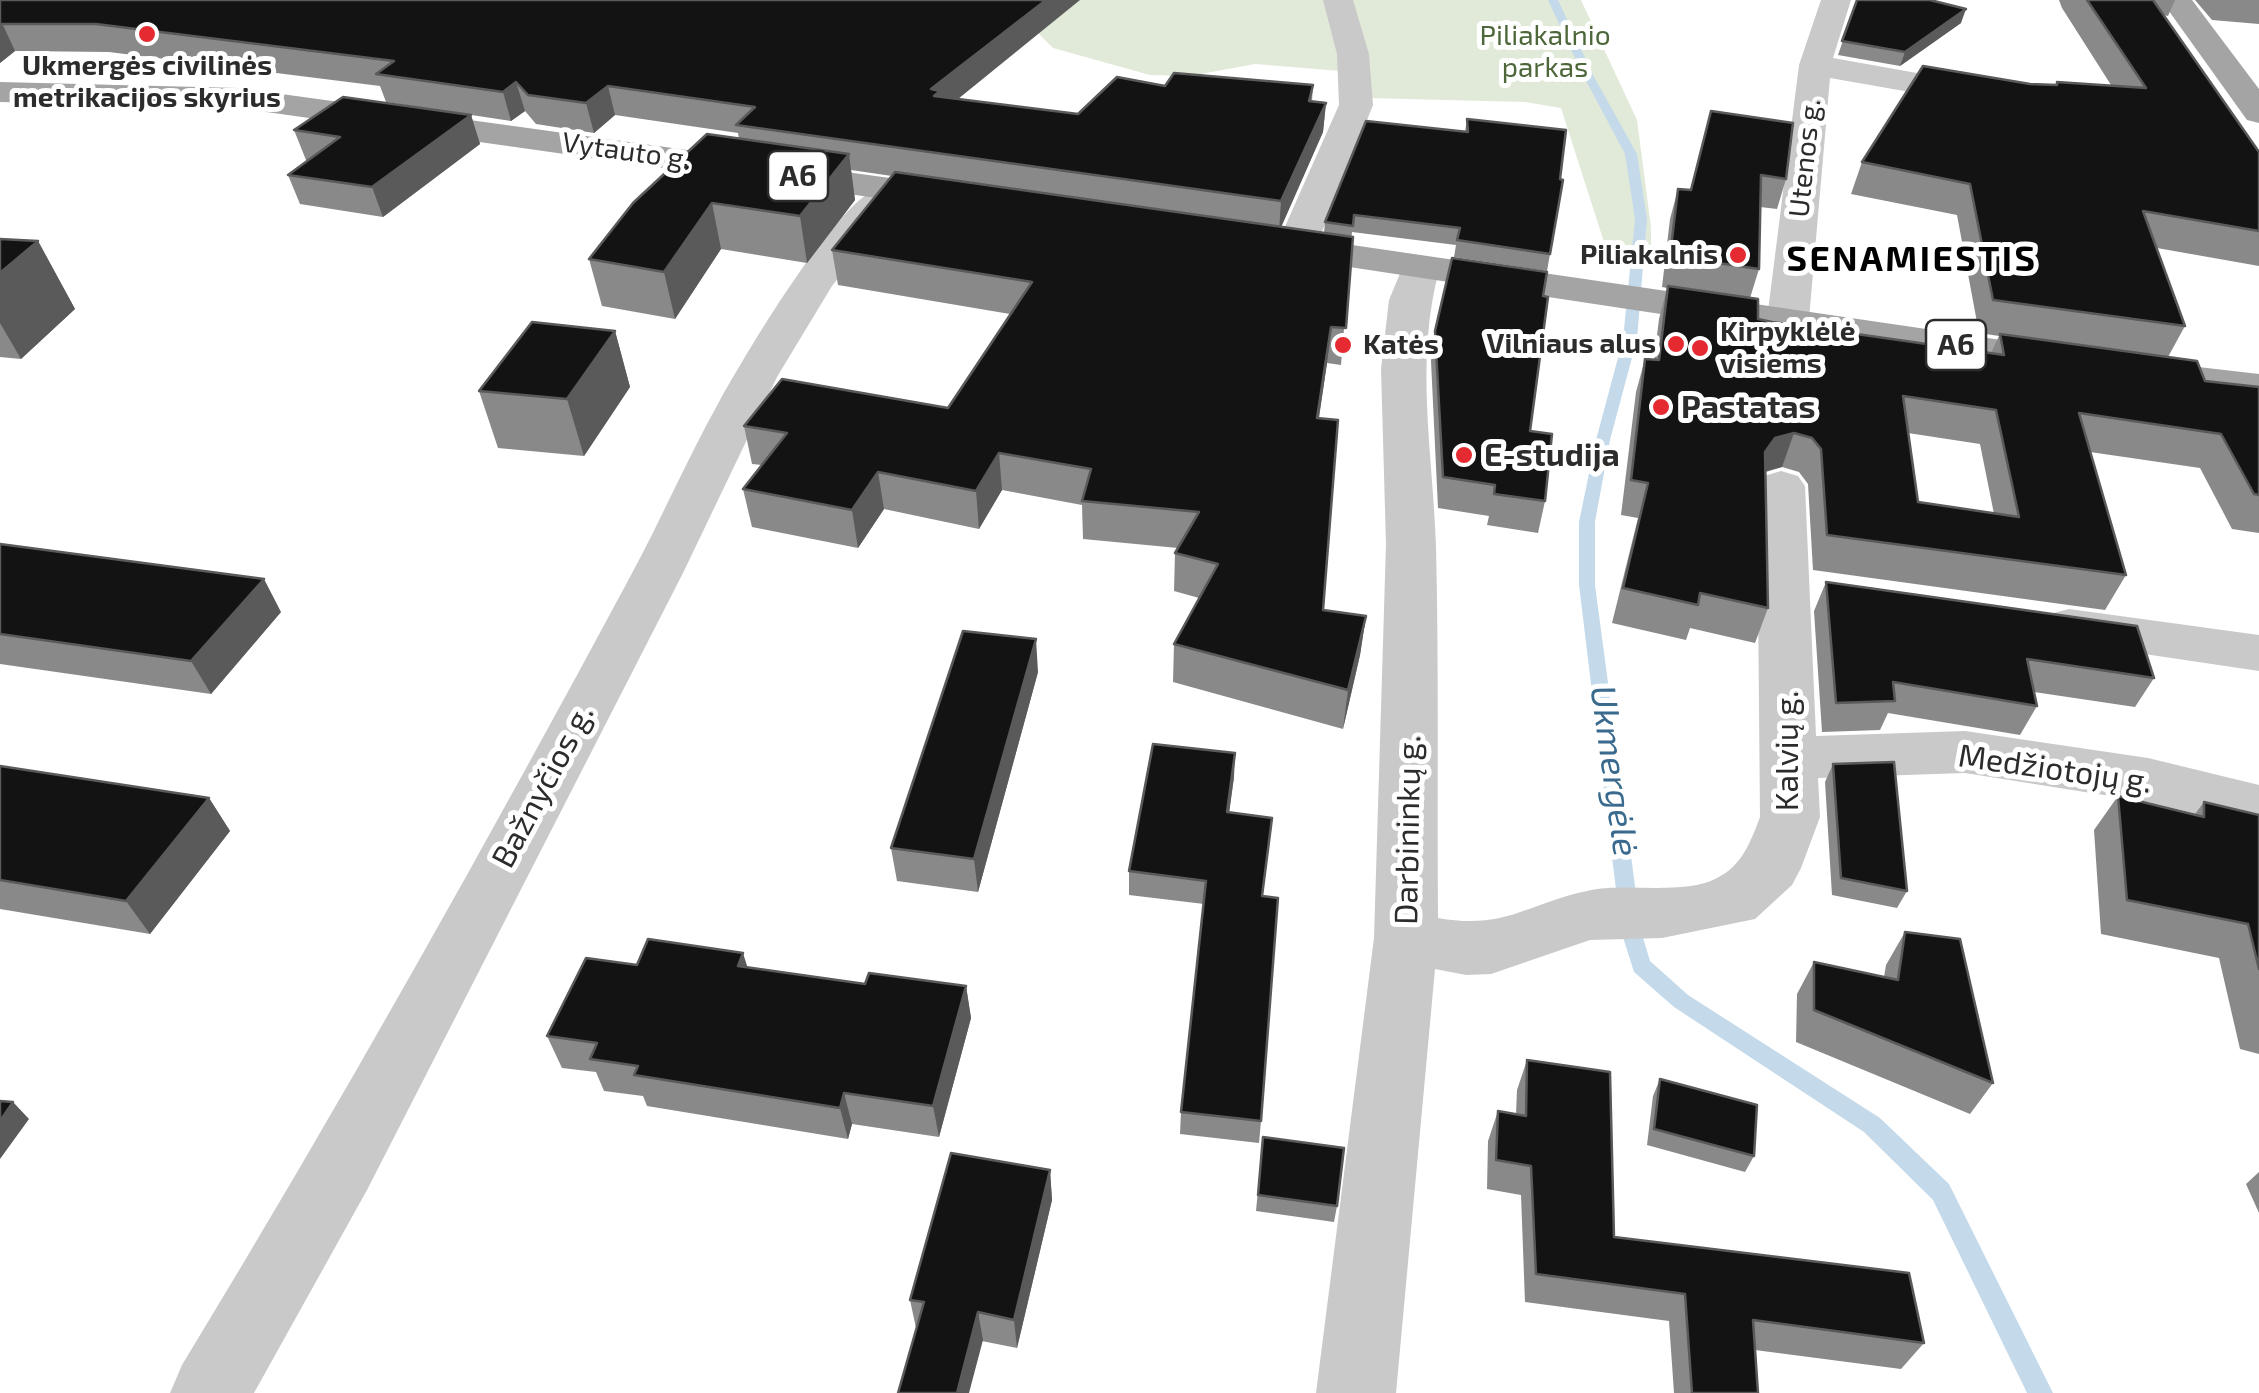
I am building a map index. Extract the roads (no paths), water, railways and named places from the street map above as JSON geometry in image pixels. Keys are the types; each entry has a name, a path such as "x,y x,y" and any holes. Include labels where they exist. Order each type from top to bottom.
{"main road":[{"path":"2176,0 2259,113"},
{"name":"Vytauto g.","path":"0,92 238,98 990,204"},
{"name":"A6","path":"1238,240 1788,318 2138,373 2259,386"}],"street":[{"path":"1296,248 1356,106 1353,54 1338,0"},
{"name":"Utenos g.","path":"1788,318 1815,65 1836,0"},
{"path":"1815,65 2018,101"},
{"name":"Bažnyčios g.","path":"210,1393 342,1167 658,573 696,488 763,368 795,313 889,189"},
{"name":"Darbininkų g.","path":"1356,1393 1406,938 1411,544 1403,369 1410,300 1420,266"},
{"name":"Kalvių g.","path":"1406,938 1466,949 1491,948 1588,915 1662,912 1733,901 1770,868 1790,818 1789,758 1805,589 1781,486"},
{"path":"2021,620 2259,653"},
{"name":"Medžiotojų g.","path":"1789,758 1966,752 2148,780 2259,807"}],"waterway":[{"name":"Ukmergėlė","path":"1553,0 1631,154 1641,219 1630,339 1603,440 1587,522 1587,585 1631,931 1641,966 1681,1001 1872,1125 1941,1192 2040,1393"}],"place":[{"name":"Ukmergės civilinės metrikacijos skyrius","path":"147,34"},
{"name":"Piliakalnis","path":"1738,255"},
{"name":"Vilniaus alus","path":"1676,344"},
{"name":"Katės","path":"1343,345"},
{"name":"Kirpyklėlė visiems","path":"1700,348"},
{"name":"Pastatas","path":"1661,407"},
{"name":"E-studija","path":"1464,455"}],"district":[{"name":"SENAMIESTIS","path":"1912,259"}],"park label":[{"name":"Piliakalnio parkas","path":"1545,52"}]}
